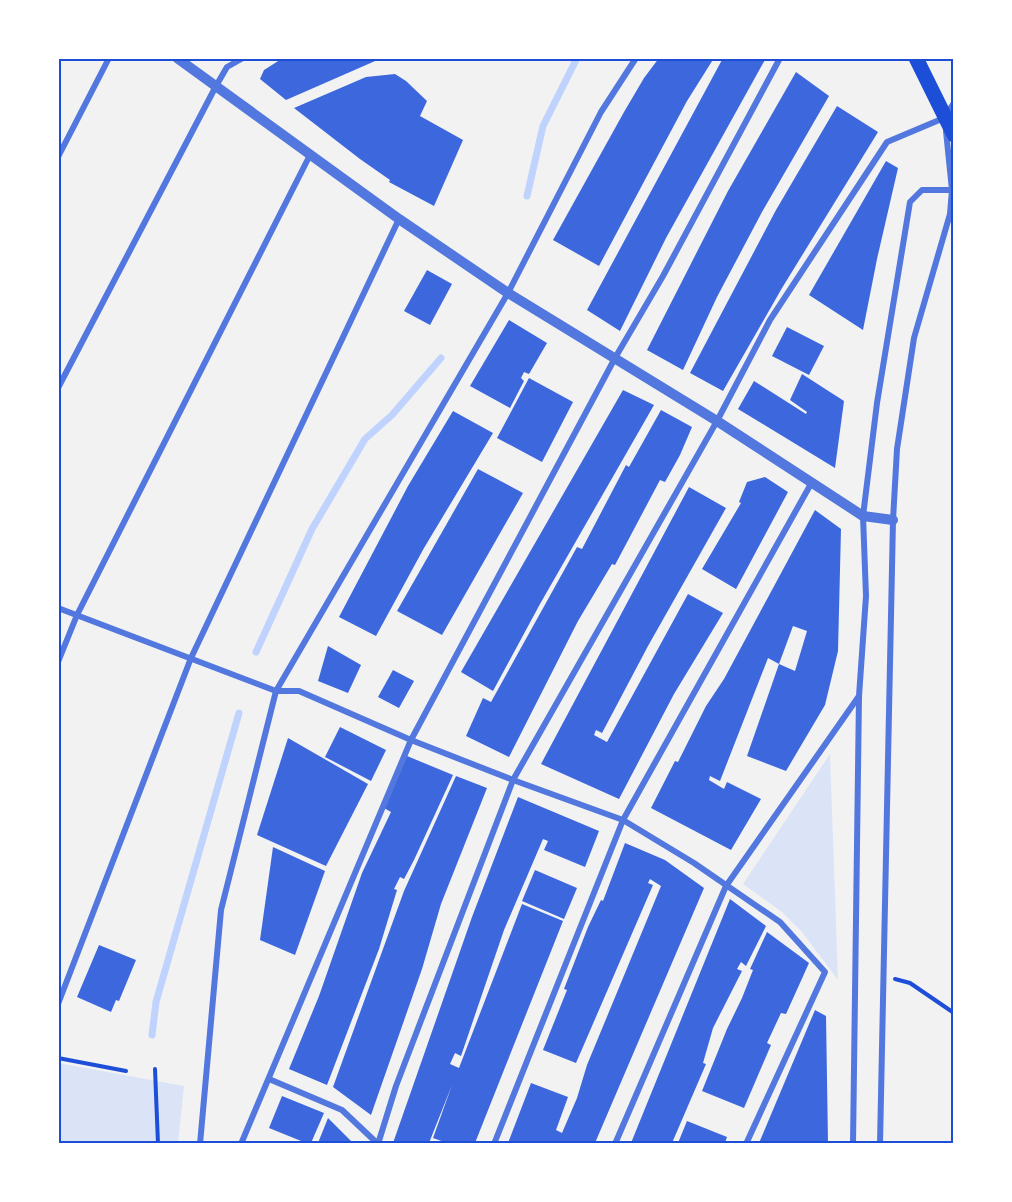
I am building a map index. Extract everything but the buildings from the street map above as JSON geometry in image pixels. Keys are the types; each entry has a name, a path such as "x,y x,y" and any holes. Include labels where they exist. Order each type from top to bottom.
{"main road":[{"path":"916,58 954,135"}],"street":[{"path":"58,157 109,58"},
{"path":"177,58 399,219 508,293 717,421 863,516 893,520"},
{"path":"58,388 216,86 227,67 243,58"},
{"path":"200,1143 221,910 276,691 508,293 601,112 636,58"},
{"path":"241,1143 411,740 615,358 663,276 780,58"},
{"path":"269,1079 342,1110 378,1143 396,1086 513,780 717,421 770,320 887,142 945,117 954,102"},
{"path":"880,1143 893,520 897,449 914,338 950,214 953,190 945,117"},
{"path":"58,662 77,615 310,155"},
{"path":"853,1143 859,696 866,596 863,516 877,403 910,202 922,190 953,190"},
{"path":"58,1004 191,658 399,219"},
{"path":"494,1143 623,820 813,482"},
{"path":"58,608 276,691 299,691 411,740 623,820 678,853 780,922 825,972 746,1143"},
{"path":"615,1143 726,885 859,696"}],"path":[{"path":"884,976 910,983 954,1013"},
{"path":"58,1058 126,1071"},
{"path":"155,1069 158,1143"}],"shaded area":[{"path":"830,754 838,980 802,932 782,912 743,884"},
{"path":"58,1063 184,1086 178,1143 59,1143"}],"waterway":[{"path":"527,196 543,126 577,58"},
{"path":"256,652 312,529 365,439 392,415 441,358"},
{"path":"152,1035 156,1002 239,713"}]}
